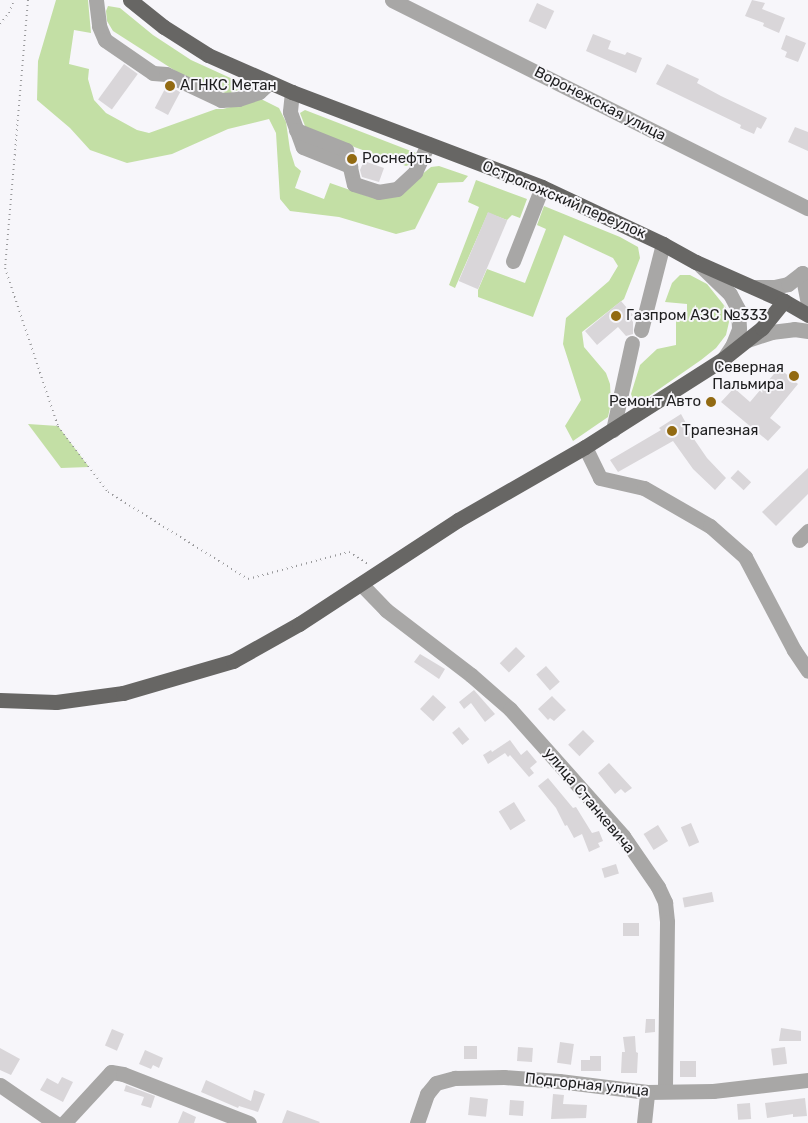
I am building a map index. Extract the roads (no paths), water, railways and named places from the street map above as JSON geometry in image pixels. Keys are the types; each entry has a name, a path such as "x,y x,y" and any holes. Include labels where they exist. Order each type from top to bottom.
{"main road":[{"name":"Острогожский переулок","path":"130,0 164,27 208,55 292,92 542,187 663,244 696,262 784,301 808,315"},
{"path":"0,700 56,702 123,693 233,661 361,584 458,520 584,448 723,359 762,328 784,301"}],"street":[{"path":"96,0 99,26 105,40 153,73 166,74 221,100 238,99 259,92 269,82"},
{"name":"Воронежская улица","path":"392,0 808,208"},
{"path":"292,92 290,112 296,130 346,150 354,184 378,192 396,189 415,172 428,144"},
{"path":"513,261 542,187"},
{"path":"641,330 663,244"},
{"path":"696,262 730,294 738,309 739,329 732,346 723,359"},
{"path":"754,287 774,287 788,284 805,269"},
{"path":"784,301 805,269"},
{"path":"805,269 808,305"},
{"path":"746,341 771,332 794,329 808,331"},
{"path":"613,430 632,344"},
{"path":"584,448 600,478 644,488 710,526 746,557 794,650 808,671"},
{"name":"улица Станкевича","path":"361,584 386,610 471,675 510,709 622,836 658,888 666,902 667,922 665,1090"},
{"path":"64,1123 111,1072 123,1074 248,1123"},
{"name":"Подгорная улица","path":"417,1123 427,1094 436,1083 455,1078 504,1077 550,1080 647,1092 665,1090 713,1091 808,1080"},
{"path":"0,1085 55,1123"},
{"path":"644,1123 647,1092"}],"place":[{"name":"АГНКС Метан","path":"170,86"},
{"name":"Роснефть","path":"352,159"},
{"name":"Газпром АЗС №333","path":"616,316"},
{"name":"Северная Пальмира","path":"794,376"},
{"name":"Ремонт Авто","path":"711,402"},
{"name":"Трапезная","path":"672,431"}]}
